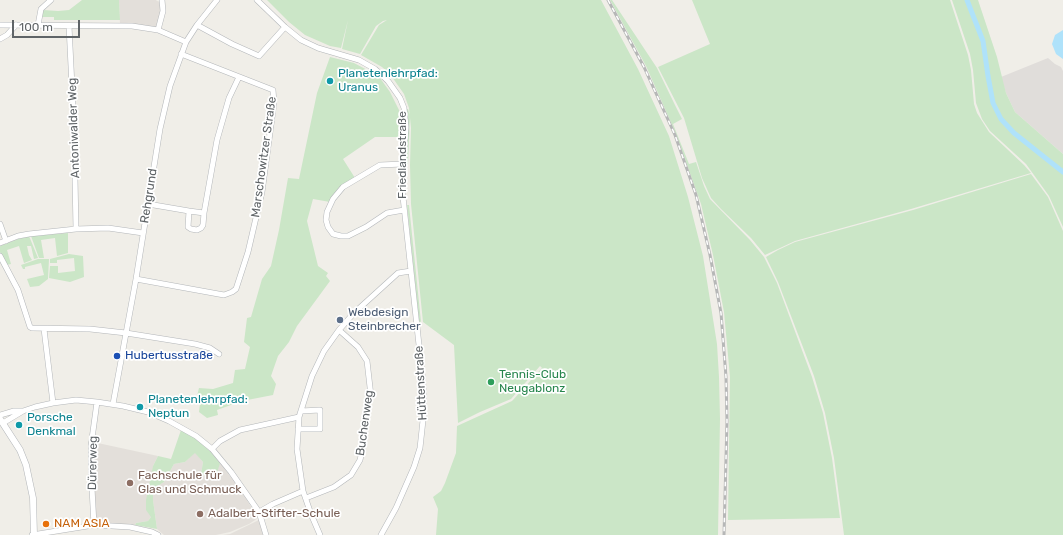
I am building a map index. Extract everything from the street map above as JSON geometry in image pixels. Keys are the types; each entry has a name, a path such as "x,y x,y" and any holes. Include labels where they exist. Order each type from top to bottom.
{"street":[{"path":"38,26 41,9 52,0"},
{"path":"158,30 163,11 162,0"},
{"name":"Rehgrund","path":"113,404 136,279 163,114 172,79 186,42 197,25 217,0"},
{"name":"Friedlandstraße","path":"257,0 301,40 310,45 359,60 375,68 384,76 400,98 404,108 406,128 403,164 404,210 411,271"},
{"path":"0,25 132,26 158,30 186,42"},
{"path":"0,40 16,25"},
{"path":"197,25 232,44 259,56 285,27"},
{"name":"Antoniwalder Weg","path":"69,26 74,127 76,229"},
{"name":"Marschowitzer Straße","path":"136,279 224,295 232,292 236,289 248,252 262,192 274,103 273,90 182,54"},
{"path":"189,211 188,227 198,230 203,225 217,140 229,98 239,77"},
{"path":"403,164 380,165 342,187 333,199 327,212 326,220 328,227 334,234 348,236 366,227 386,213 404,210"},
{"path":"148,204 204,213"},
{"path":"0,224 6,241"},
{"path":"0,243 29,234 76,229 108,228 143,233"},
{"path":"0,256 20,294 30,327 32,328 90,329 126,333 195,344 210,348 219,354"},
{"path":"320,535 303,491 297,449 299,417 313,371 324,351 339,330 354,314 390,279 398,273 411,271"},
{"name":"Hüttenstraße","path":"381,535 396,508 412,472 420,448 423,424 423,382 411,271"},
{"path":"44,329 53,403"},
{"name":"Buchenweg","path":"306,498 334,487 351,475 360,460 364,443 365,413 367,408 367,400 371,396 367,361 358,347 339,330"},
{"path":"158,535 152,532 130,527 94,525 33,535 32,498 26,465 20,450 2,421 23,411 53,403 76,400 113,404 148,412 169,421 196,436 212,449 235,476 259,512 266,535"},
{"name":"Dürerweg","path":"94,525 91,446 97,402"},
{"path":"298,429 320,429 320,410 301,411"},
{"path":"0,415 14,411 23,411"},
{"path":"212,449 220,441 240,430 299,417"},
{"path":"259,512 303,491"}],"shaded area":[{"path":"119,0 156,0 161,2 161,11 157,28 120,24"},
{"path":"1048,58 1061,67 1063,71 1063,154 1015,112 1006,93 1001,77"},
{"path":"93,442 158,456 153,466 151,517 148,521 136,523 135,525 96,524 92,471"},
{"path":"195,452 203,462 201,474 220,463 240,489 258,518 249,524 230,532 216,535 164,535 157,529 153,489 164,482 174,464 185,462"},
{"path":"259,520 263,535 223,535 230,534"}],"green space":[{"path":"82,0 119,0 120,20 54,20 54,17 41,17 43,10 69,10"},
{"path":"267,0 601,0 638,69 669,136 688,197 703,256 717,344 719,377 720,419 718,535 436,535 438,509 433,497 441,491 456,453 457,426 512,401 542,368 540,366 511,399 458,423 454,345 423,322 411,204 411,128 409,108 404,94 390,74 382,67 361,55 379,25 387,20 376,26 360,54 342,49 348,20 341,48 330,46 305,35 289,22"},
{"path":"610,0 612,0 657,68 682,119 673,124 689,164 696,162 710,199 750,240 764,257 777,283 812,377 823,413 832,458 840,518 728,520 730,377 724,312 713,255 701,204 676,134 646,66"},
{"path":"692,0 950,0 968,55 974,104 977,113 989,132 1031,173 911,209 795,241 765,255 751,238 711,198 702,178 684,118 658,67 710,44"},
{"path":"952,0 978,0 997,57 1006,93 1015,112 1063,154 1063,227 1049,196 1026,164 990,131 982,119 976,103 970,54"},
{"path":"330,57 354,63 380,78 390,92 399,110 400,137 375,137 343,159 355,178 330,202 313,199 307,221 318,266 328,273 326,276 330,281 297,326 289,342 278,356 271,376 276,384 273,395 242,401 217,410 218,415 207,418 199,412 200,404 196,400 199,388 213,389 233,383 235,370 245,369 250,347 244,342 247,318 251,317 262,279 271,266 288,178 299,179 317,93"},
{"path":"406,109 408,109 410,116 408,164 405,164"},
{"path":"1031,174 1048,197 1063,231 1063,535 844,535 834,458 825,413 814,376 778,282 766,257 795,242 913,210"},
{"path":"407,205 409,205 421,322 419,321"},
{"path":"68,233 68,253 57,256 55,238 41,240 44,258 39,258 31,236"},
{"path":"29,236 38,258 34,259 31,246 27,246 32,260 24,263 19,246 7,250 11,264 7,265 0,252 0,246"},
{"path":"69,254 83,256 84,277 70,282 49,278 50,266 58,266 58,273 75,271 74,258 57,260 57,263 50,263 50,259"},
{"path":"38,259 49,259 48,279 39,286 30,287 27,279 44,275 41,263 25,267 25,269 23,269 21,265"},
{"path":"181,430 195,438 210,451 220,463 216,476 209,477 201,474 203,462 195,453 185,462 174,464 164,482 153,489 157,529 135,525 136,523 148,521 151,517 146,510 146,500 153,466 158,456 171,459"}],"water":[{"path":"1063,30 1063,59 1056,54 1052,44 1055,35"}],"waterway":[{"path":"967,0 983,41 993,103 1001,119 1014,133 1063,172"}],"railway":[{"path":"608,0 644,67 675,135 696,195 710,255 721,313 726,377 727,421 724,535"}],"place":[{"name":"Planetenlehrpfad: Uranus","path":"330,81"},
{"name":"Webdesign Steinbrecher","path":"340,320"},
{"name":"Hubertusstraße","path":"117,356"},
{"name":"Tennis-Club Neugablonz","path":"491,382"},
{"name":"Planetenlehrpfad: Neptun","path":"140,407"},
{"name":"Porsche Denkmal","path":"19,425"},
{"name":"Fachschule für Glas und Schmuck","path":"130,483"},
{"name":"Adalbert-Stifter-Schule","path":"200,514"},
{"name":"NAM ASIA","path":"46,524"}]}
